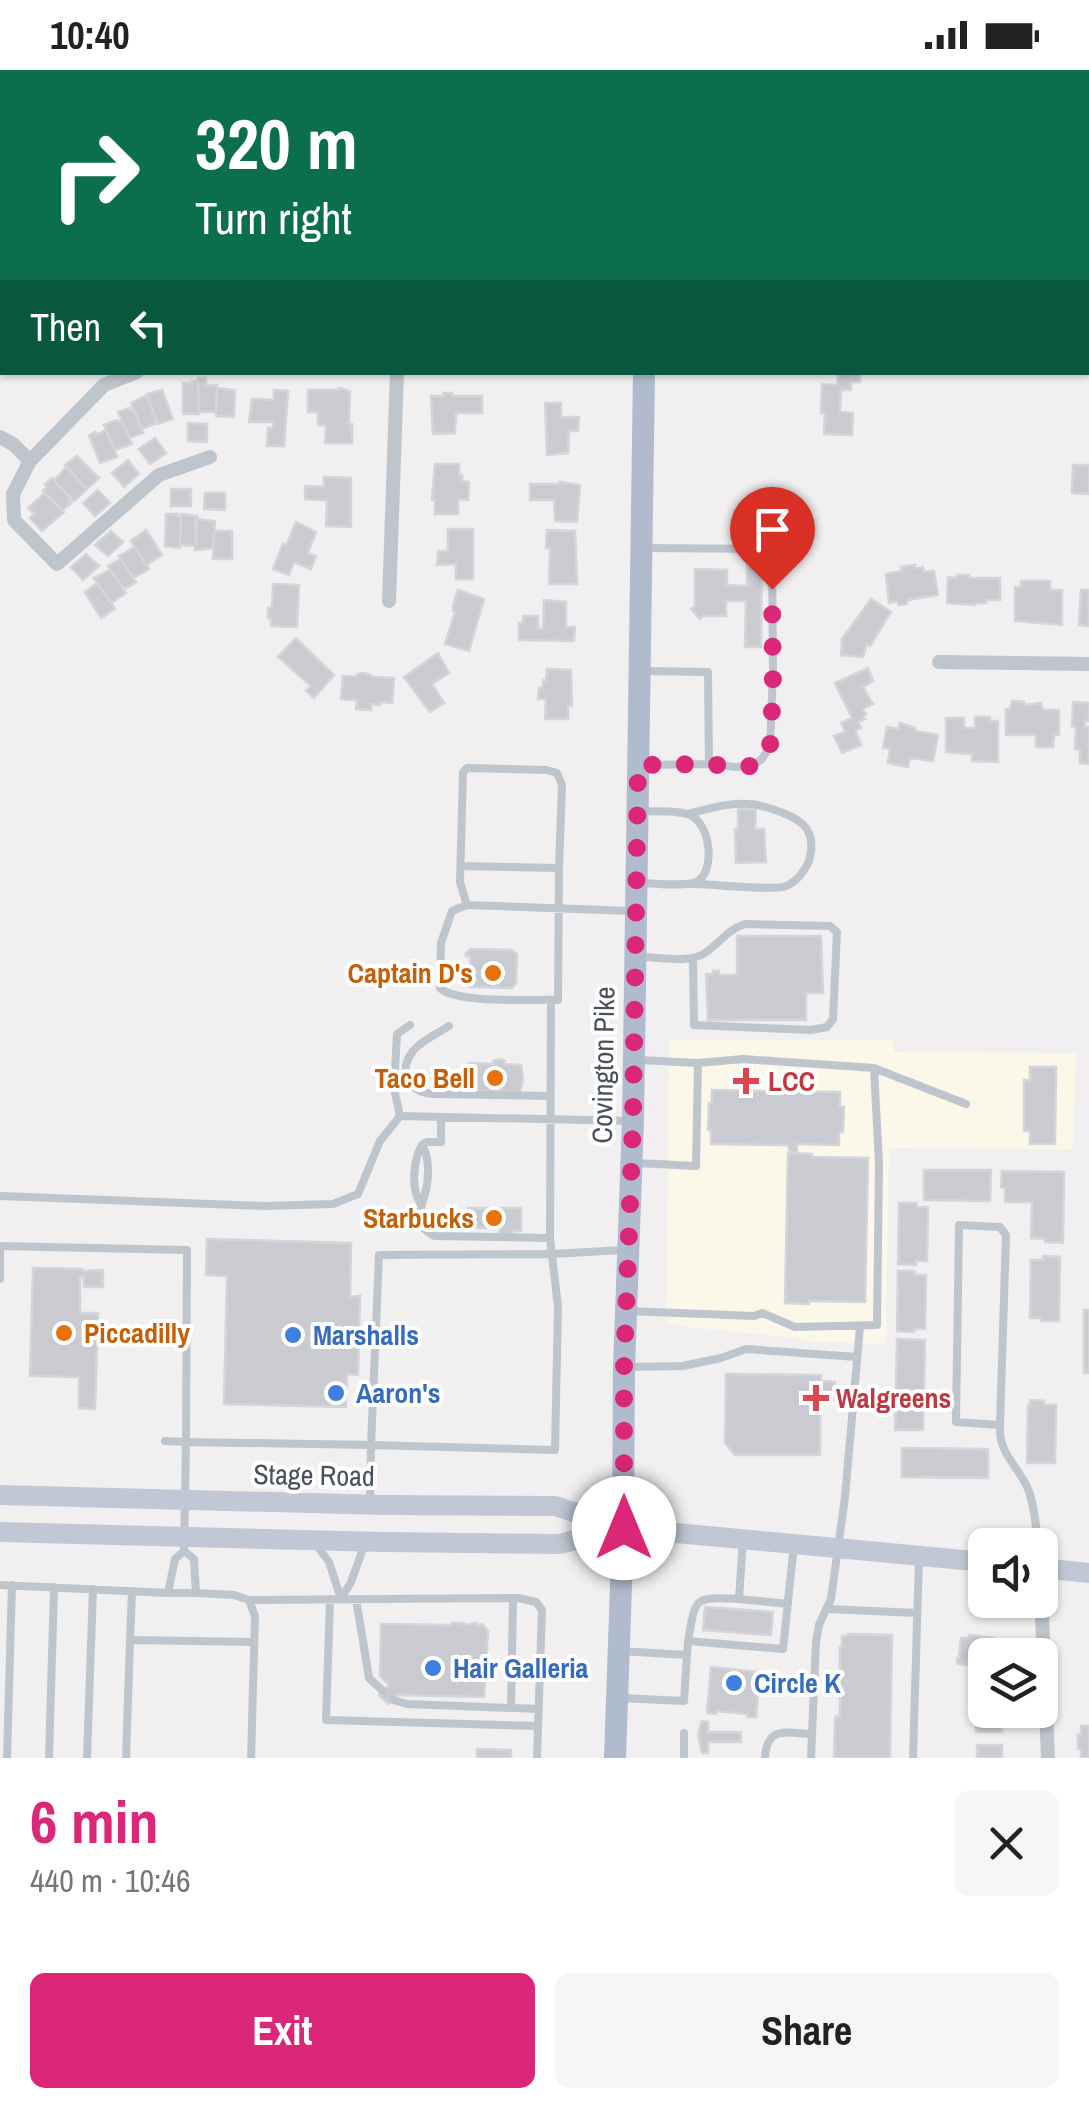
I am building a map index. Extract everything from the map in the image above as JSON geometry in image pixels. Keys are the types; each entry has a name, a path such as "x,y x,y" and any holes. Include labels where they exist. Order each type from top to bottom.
{"main road":[{"name":"Covington Pike","path":"616,1758 633,1121 644,375"},
{"name":"Stage Road","path":"0,1495 556,1506 624,1528 968,1560"},
{"name":"Stage Road","path":"0,1532 184,1544 312,1540 560,1544 624,1528"},
{"path":"1058,1570 1089,1573"}],"street":[{"path":"389,601 397,375"},
{"path":"103,379 30,461 13,494 14,520 56,564 159,475 210,457"},
{"path":"0,438 14,444 30,461"},
{"path":"939,662 1089,664"},
{"path":"1042,1618 1048,1758"}],"lane":[{"path":"638,765 734,767 751,766 761,760 770,748 773,669 772,550 642,548"},
{"path":"640,671 708,672 709,764"},
{"path":"467,905 460,882 463,772 467,768 547,770 557,772 562,785 557,909 558,1000 447,995 440,988 441,942 452,910 467,905 557,909 636,911"},
{"path":"637,882 784,888 798,879 810,860 809,831 804,823 752,804 731,804 688,814 638,811"},
{"path":"688,814 706,832 708,845 706,868 702,878 693,884"},
{"path":"461,866 559,868"},
{"path":"636,956 693,959 744,924 830,926 837,932 833,1019 827,1026 811,1030 694,1025 693,959"},
{"path":"165,1442 554,1450 558,1307 550,1238 551,1000"},
{"path":"400,1116 394,1088 398,1034 410,1025"},
{"path":"449,1026 410,1055 407,1075 417,1091 550,1096"},
{"path":"634,1060 698,1063 743,1059 874,1068 966,1104"},
{"path":"632,1163 696,1166 698,1063"},
{"path":"626,1310 754,1316 762,1313 795,1327 878,1326 879,1164 874,1068"},
{"path":"400,1116 633,1121"},
{"path":"0,1196 265,1206 333,1204 358,1194 380,1140 400,1116"},
{"path":"441,1117 441,1142 427,1142 416,1155 415,1194 420,1202 423,1228 434,1236 550,1238"},
{"path":"1000,1425 956,1422 959,1225 1000,1227 1006,1234 1000,1425 999,1440 1028,1488 1036,1528"},
{"path":"0,1279 0,1246 188,1250 184,1544 175,1559 168,1592"},
{"path":"370,1504 379,1255 628,1250"},
{"path":"811,1758 816,1642 831,1599 845,1497 860,1326"},
{"path":"624,1368 683,1366 746,1350 858,1357"},
{"path":"740,1599 743,1539"},
{"path":"312,1540 329,1562 341,1599"},
{"path":"341,1599 366,1541"},
{"path":"184,1544 194,1559 196,1593"},
{"path":"688,1641 783,1649 794,1544"},
{"path":"912,1758 919,1556"},
{"path":"0,1585 196,1593 250,1600 513,1598 536,1602 542,1610 537,1758"},
{"path":"7,1758 12,1585"},
{"path":"49,1758 54,1587"},
{"path":"87,1758 93,1589"},
{"path":"126,1758 132,1591"},
{"path":"511,1708 513,1598"},
{"path":"726,1609 727,1598"},
{"path":"330,1599 326,1720 538,1726"},
{"path":"356,1599 369,1678 383,1691"},
{"path":"617,1698 684,1701 688,1641 694,1607 700,1600 740,1599 757,1606 788,1604"},
{"path":"250,1600 254,1616 251,1758"},
{"path":"827,1609 918,1614"},
{"path":"722,1644 723,1632"},
{"path":"753,1646 754,1634"},
{"path":"130,1640 254,1642"},
{"path":"618,1651 686,1654"},
{"path":"393,1700 407,1704 539,1708"},
{"path":"684,1733 684,1758"},
{"path":"765,1758 771,1736 812,1734"}],"shaded area":[{"path":"669,1040 893,1040 894,1052 1076,1053 1073,1149 889,1148 886,1344 808,1342 666,1322"}],"building":[{"path":"838,375 860,375 860,382 851,382 851,390 841,390 840,412 853,413 852,435 824,434 822,384 837,385"},
{"path":"198,378 206,378 206,385 217,385 216,412 199,412"},
{"path":"198,381 199,414 183,414 183,383"},
{"path":"217,388 235,390 234,417 216,416"},
{"path":"162,390 173,419 158,424 147,394"},
{"path":"274,390 288,391 284,446 267,446 268,428 273,428 273,422 249,422 252,399 274,400"},
{"path":"308,390 350,391 352,443 325,443 326,425 318,425 318,412 308,412"},
{"path":"147,395 157,423 142,429 131,403"},
{"path":"431,396 482,396 482,413 456,413 455,433 433,434"},
{"path":"545,403 561,403 561,417 579,417 578,431 569,431 568,453 547,455"},
{"path":"134,409 143,433 129,438 118,412"},
{"path":"122,421 132,444 115,450 104,425"},
{"path":"188,423 207,424 207,442 188,441"},
{"path":"106,430 117,457 100,463 89,435"},
{"path":"155,438 166,453 150,464 139,449"},
{"path":"77,456 99,478 87,489 65,465"},
{"path":"128,460 139,474 124,487 112,473"},
{"path":"435,464 459,464 462,481 469,482 468,500 458,499 458,514 435,514"},
{"path":"1073,465 1089,465 1089,494 1072,493"},
{"path":"66,467 87,489 74,501 54,481"},
{"path":"324,477 351,478 351,527 326,526 327,500 305,499 305,486 324,487"},
{"path":"52,478 71,499 63,510 43,491"},
{"path":"530,484 580,485 577,522 555,521 554,500 530,500"},
{"path":"171,489 191,489 191,506 171,506"},
{"path":"98,490 110,503 95,516 83,503"},
{"path":"45,493 64,512 42,531 30,518 34,514 28,508"},
{"path":"205,493 225,493 225,510 204,509"},
{"path":"166,514 181,516 180,548 165,546"},
{"path":"181,514 197,516 196,546 180,545"},
{"path":"196,519 215,521 213,548 195,550"},
{"path":"296,522 316,532 308,553 316,556 311,569 294,562 289,575 273,569"},
{"path":"448,529 473,529 473,579 456,579 456,564 437,565 438,551 448,551"},
{"path":"146,530 162,555 146,565 131,541"},
{"path":"547,530 575,531 577,584 549,584"},
{"path":"111,531 123,542 108,556 95,545"},
{"path":"214,531 232,531 232,559 213,559"},
{"path":"135,547 149,569 133,578 119,556"},
{"path":"747,553 762,553 761,647 745,647 746,601 726,601 726,616 700,619 691,609 695,606 695,569 727,570 727,585 747,586"},
{"path":"86,554 99,566 83,580 71,567"},
{"path":"121,559 136,582 124,589 108,566"},
{"path":"915,565 915,569 923,567 924,572 934,571 938,595 908,600 906,604 889,603 886,574"},
{"path":"110,570 126,593 111,603 94,578"},
{"path":"948,577 1000,578 1000,600 975,605 947,603"},
{"path":"1021,581 1050,581 1050,590 1062,590 1062,625 1015,621 1015,587 1021,587"},
{"path":"97,583 115,609 101,618 85,592"},
{"path":"273,584 299,585 297,627 271,626 268,608 272,608"},
{"path":"458,590 484,599 469,651 445,644"},
{"path":"1081,590 1089,590 1089,626 1079,625"},
{"path":"871,599 891,612 870,646 867,644 863,657 841,655 842,639"},
{"path":"544,600 566,602 566,627 575,627 574,641 519,640 523,616 538,616 538,629 543,629"},
{"path":"296,638 334,675 314,698 306,691 311,686 278,657"},
{"path":"438,653 449,673 432,684 444,703 430,712 404,677"},
{"path":"868,668 873,681 863,687 873,704 863,709 865,719 858,722 861,728 855,730 861,745 842,753 834,736 845,732 841,723 852,718 835,683"},
{"path":"547,669 571,670 572,706 568,706 568,719 545,719 546,699 538,699"},
{"path":"363,673 394,678 392,703 371,704 371,710 356,709 357,700 341,699 343,676 357,677"},
{"path":"1012,701 1024,705 1041,703 1043,710 1059,710 1059,735 1054,735 1053,747 1036,747 1036,735 1006,735 1006,709 1010,709"},
{"path":"1073,702 1089,703 1089,721 1085,720 1085,726 1089,727 1089,764 1080,763 1080,749 1075,749"},
{"path":"975,717 998,721 998,762 972,761 972,754 946,752 946,718 964,718 964,728 975,728"},
{"path":"900,723 915,731 938,735 933,761 910,758 908,767 888,763 890,749 883,748 887,727 899,729"},
{"path":"738,809 756,809 755,829 764,829 766,862 736,863"},
{"path":"737,936 821,936 823,993 806,993 806,1020 708,1020 706,974 719,971 719,975 737,975"},
{"name":"Captain D's","path":"471,949 512,950 517,954 516,983 512,988 470,987 463,983 469,980 470,956 466,953"},
{"name":"Taco Bell","path":"500,1059 505,1064 521,1065 520,1092 468,1091 469,1063 493,1064"},
{"path":"1030,1067 1056,1067 1055,1144 1030,1144 1030,1131 1024,1131 1024,1080 1030,1080"},
{"path":"772,1086 780,1086 780,1091 840,1092 840,1107 844,1107 839,1145 797,1144 797,1153 790,1153 788,1145 711,1144 708,1130 712,1090 771,1091"},
{"path":"788,1153 868,1158 865,1302 785,1303"},
{"path":"924,1170 991,1170 990,1201 924,1200"},
{"path":"1002,1171 1064,1172 1063,1243 1031,1238 1032,1202 1005,1202"},
{"path":"899,1203 928,1207 927,1261 898,1264"},
{"name":"Starbucks","path":"468,1208 521,1208 521,1231 499,1235 499,1228 468,1228"},
{"name":"Marshalls","path":"207,1239 351,1243 350,1297 360,1296 358,1375 347,1374 346,1407 224,1404 227,1276 206,1275"},
{"path":"1043,1256 1060,1257 1059,1321 1030,1318 1031,1260 1043,1260"},
{"name":"Piccadilly","path":"33,1268 103,1270 103,1287 84,1287 84,1277 80,1277 80,1313 98,1313 95,1409 79,1408 79,1377 30,1376"},
{"path":"898,1271 926,1275 925,1329 897,1331"},
{"path":"1084,1310 1089,1310 1089,1373 1084,1373"},
{"path":"897,1339 925,1340 923,1430 895,1430"},
{"name":"Walgreens","path":"726,1374 821,1375 821,1381 835,1382 835,1400 820,1400 820,1455 735,1455 725,1443"},
{"path":"1030,1400 1056,1405 1055,1463 1027,1463"},
{"path":"902,1448 988,1449 988,1478 902,1477"},
{"name":"Circle K","path":"705,1607 773,1612 771,1635 703,1630"},
{"name":"Hair Galleria","path":"381,1624 482,1624 488,1631 484,1697 398,1695 388,1704 379,1695 389,1685 380,1676"},
{"path":"892,1635 890,1758 834,1758 835,1719 840,1716 840,1647 842,1636"},
{"path":"961,1638 968,1638 968,1665 958,1664"},
{"name":"Circle K","path":"711,1667 760,1672 756,1717 707,1713"},
{"path":"702,1721 708,1722 708,1732 741,1732 741,1742 708,1742 708,1753 702,1753 698,1734"},
{"path":"1081,1726 1089,1726 1089,1758 1081,1758 1078,1749"},
{"path":"976,1728 1002,1728 1002,1732 976,1732"},
{"path":"977,1745 1002,1745 1002,1758 977,1758"},
{"path":"477,1749 511,1750 511,1758 477,1758"}],"place":[{"name":"Captain D's","path":"493,973"},
{"name":"Taco Bell","path":"495,1078"},
{"name":"LCC","path":"746,1081"},
{"name":"Starbucks","path":"494,1218"},
{"name":"Piccadilly","path":"64,1333"},
{"name":"Marshalls","path":"293,1335"},
{"name":"Aaron's","path":"336,1393"},
{"name":"Walgreens","path":"816,1398"},
{"name":"Hair Galleria","path":"433,1668"},
{"name":"Circle K","path":"734,1683"}],"route":[{"path":"624,1528 638,765 734,767 751,766 761,760 770,748 772,589"}]}
